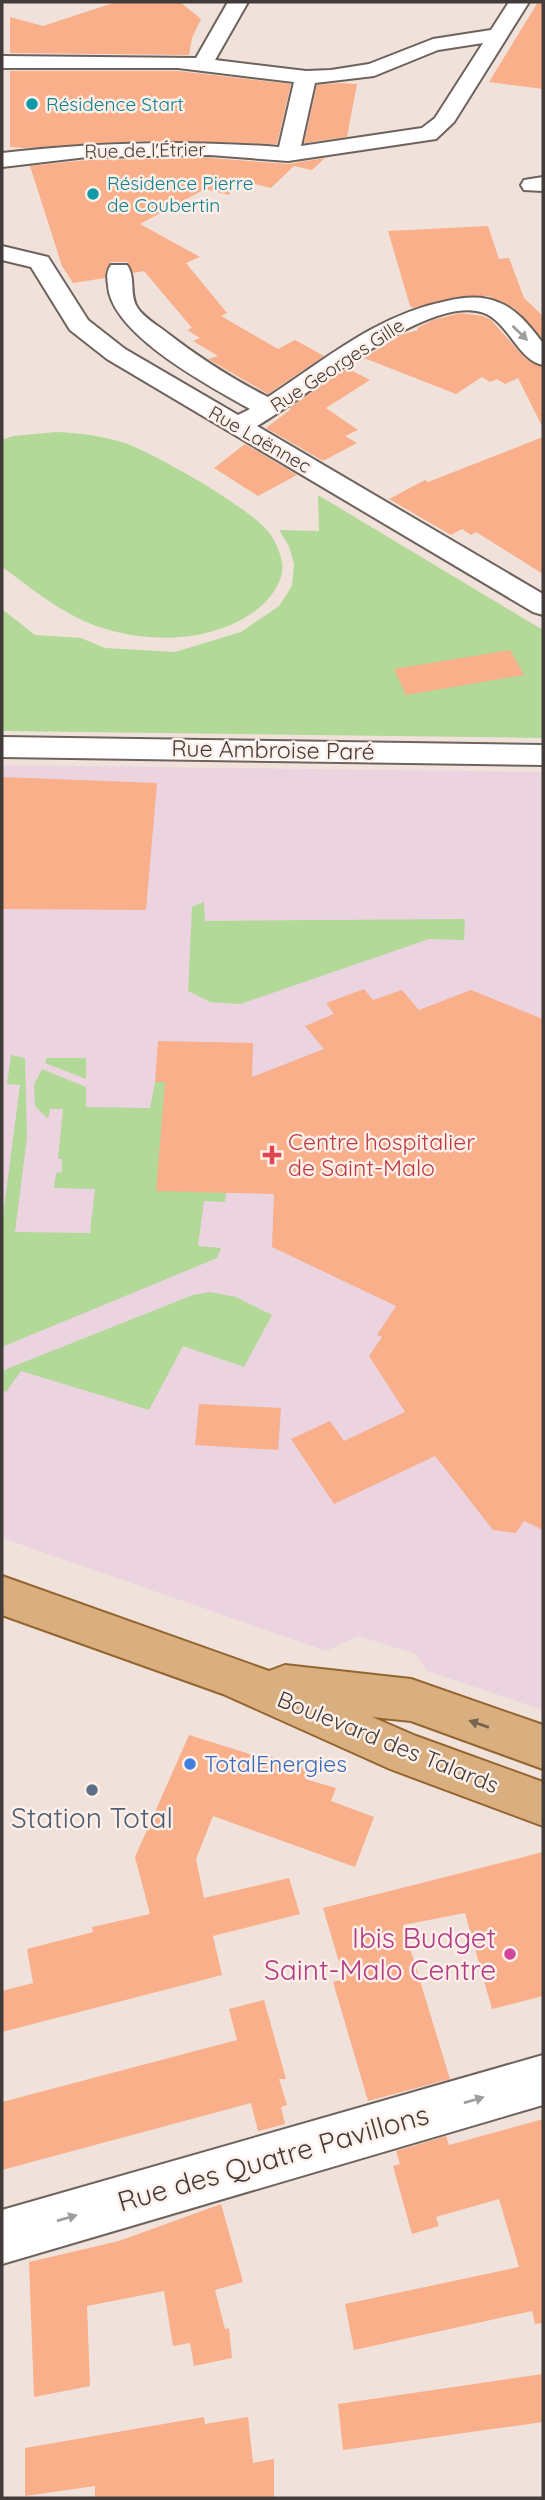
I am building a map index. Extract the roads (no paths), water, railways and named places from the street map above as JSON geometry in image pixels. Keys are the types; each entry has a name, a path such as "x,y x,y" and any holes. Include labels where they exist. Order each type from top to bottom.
{"main road":[{"name":"Boulevard des Talards","path":"2,1596 235,1678 406,1754 543,1804"},
{"name":"Boulevard des Talards","path":"235,1678 411,1700 543,1747"},
{"path":"385,1698 406,1754"}],"street":[{"path":"203,63 238,2"},
{"name":"Rue de l'Étrier","path":"2,160 87,150 210,148 288,154 428,134 443,122 519,2"},
{"path":"2,62 203,63 306,77 374,70 433,45 498,35"},
{"path":"288,154 306,77"},
{"name":"Rue Laënnec","path":"2,253 40,262 79,325 97,341 543,606"},
{"path":"120,270 120,292 126,310 144,327 202,372 270,409"},
{"name":"Rue Georges Gille","path":"238,426 270,409 357,348 419,314 471,305 495,310 543,358"},
{"name":"Rue Ambroise Paré","path":"2,747 543,755"},
{"name":"Rue des Quatre Pavillons","path":"2,2237 543,2080"}],"place":[{"name":"Résidence Start","path":"32,104"},
{"name":"Résidence Pierre de Coubertin","path":"93,194"},
{"name":"Centre hospitalier de Saint-Malo","path":"272,1155"},
{"name":"TotalEnergies","path":"190,1764"},
{"name":"Station Total","path":"92,1790"},
{"name":"Ibis Budget Saint-Malo Centre","path":"510,1954"}]}
